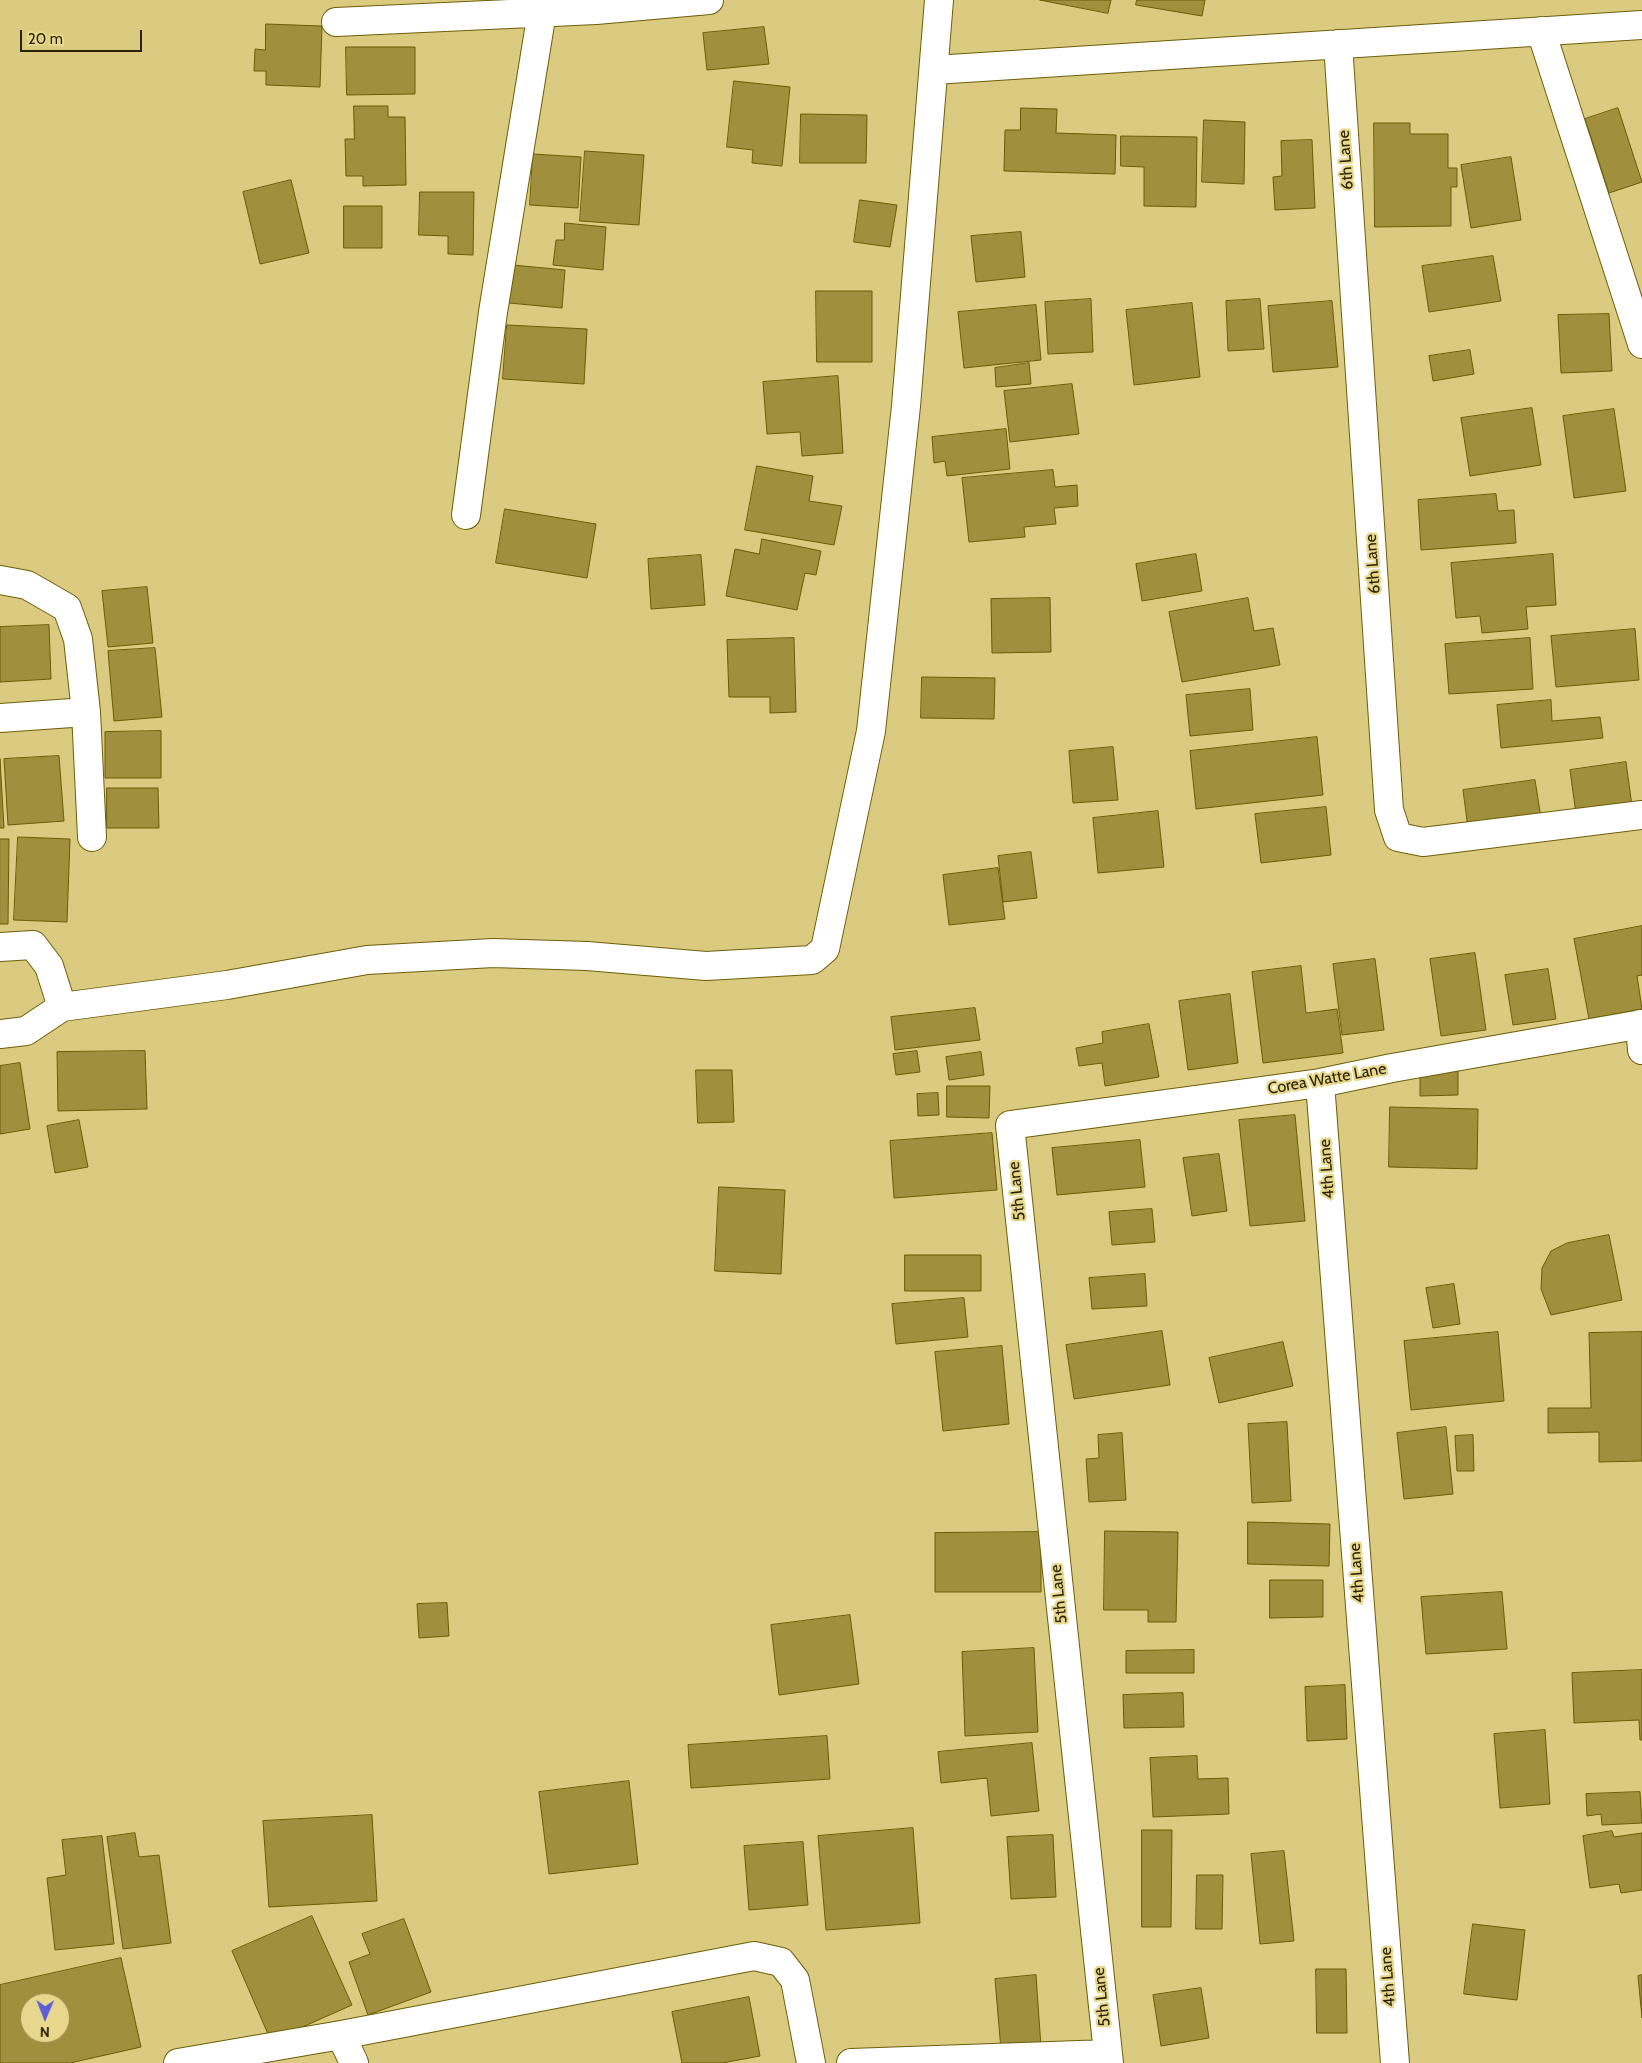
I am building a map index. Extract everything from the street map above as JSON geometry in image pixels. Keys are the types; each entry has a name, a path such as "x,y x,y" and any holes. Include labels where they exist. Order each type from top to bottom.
{"street":[{"path":"336,22 596,10 709,0"},
{"path":"0,1034 26,1031 62,1007 227,985 367,960 493,953 588,956 706,966 812,960 825,949 871,731 906,406 939,0"},
{"path":"466,516 493,312 542,12"},
{"path":"934,70 1642,25"},
{"path":"1541,31 1642,344"},
{"name":"6th Lane","path":"1338,44 1389,810 1398,837 1423,842 1642,815"},
{"path":"0,580 27,585 67,608 78,640 86,712 92,837"},
{"path":"0,718 86,712"},
{"path":"0,947 32,945 49,966 62,1007"},
{"name":"Corea Watte Lane","path":"1010,1125 1320,1083 1401,1066 1641,1033"},
{"name":"4th Lane","path":"1320,1083 1395,2063"},
{"name":"5th Lane","path":"1010,1125 1108,2058"},
{"path":"178,2063 341,2035 754,1956 781,1962 795,1980 811,2063"},
{"path":"341,2035 354,2063"},
{"path":"851,2063 1108,2058"}],"building":[{"path":"1040,0 1111,0 1108,13"},
{"path":"1137,0 1205,0 1202,16 1136,5"},
{"path":"266,24 322,26 320,87 266,85 266,71 254,71 255,49 265,50"},
{"path":"764,27 769,64 707,70 703,33"},
{"path":"346,47 415,47 415,94 347,95"},
{"path":"734,81 790,87 782,166 752,163 753,150 727,147"},
{"path":"354,106 388,106 388,117 405,117 406,185 363,186 363,176 346,176 345,139 354,139"},
{"path":"1021,108 1057,109 1056,133 1116,135 1115,174 1004,171 1005,130 1020,130"},
{"path":"1618,108 1642,182 1609,193 1585,119"},
{"path":"801,114 867,115 866,163 800,163"},
{"path":"1204,120 1245,122 1244,184 1202,182"},
{"path":"1374,123 1410,123 1410,134 1448,134 1448,168 1457,168 1457,187 1451,187 1451,226 1375,227"},
{"path":"1121,136 1197,137 1196,207 1144,206 1144,167 1121,166"},
{"path":"1312,140 1315,208 1275,210 1273,177 1282,176 1281,141"},
{"path":"585,151 644,155 639,225 580,221"},
{"path":"533,154 581,157 578,208 530,205"},
{"path":"1511,157 1521,220 1471,228 1461,165"},
{"path":"291,180 309,253 260,264 243,192"},
{"path":"420,192 474,192 473,255 448,254 448,236 419,235"},
{"path":"860,200 897,205 890,247 854,242"},
{"path":"344,206 382,206 382,248 344,248"},
{"path":"565,223 606,227 603,270 553,265 556,240 564,240"},
{"path":"1021,232 1025,277 976,282 971,236"},
{"path":"1493,256 1501,301 1429,312 1422,266"},
{"path":"513,265 565,270 562,308 509,303"},
{"path":"816,291 872,291 872,362 817,362"},
{"path":"1091,299 1093,352 1048,354 1045,302"},
{"path":"1260,299 1264,349 1228,351 1226,301"},
{"path":"1332,301 1338,367 1273,372 1268,306"},
{"path":"1192,303 1200,377 1134,385 1126,310"},
{"path":"1036,305 1041,360 964,368 958,312"},
{"path":"1609,314 1612,371 1561,373 1558,315"},
{"path":"507,325 587,329 584,384 503,379"},
{"path":"1470,350 1474,374 1433,381 1429,356"},
{"path":"1029,363 1031,384 996,387 995,368"},
{"path":"838,376 843,453 802,456 800,432 767,434 763,382"},
{"path":"1072,384 1079,434 1010,442 1004,391"},
{"path":"1532,408 1541,465 1470,476 1461,418"},
{"path":"1614,409 1626,491 1574,498 1563,416"},
{"path":"1006,429 1010,469 947,476 945,461 934,463 932,437"},
{"path":"757,466 813,476 809,501 842,506 834,545 745,530"},
{"path":"1053,470 1055,487 1077,485 1078,506 1054,508 1056,524 1024,527 1025,537 969,542 962,478"},
{"path":"1496,494 1498,511 1514,510 1516,543 1421,550 1418,500"},
{"path":"505,509 596,524 587,578 496,563"},
{"path":"762,539 821,551 816,575 805,573 797,610 726,596 735,549 759,554"},
{"path":"1196,554 1202,591 1142,601 1136,564"},
{"path":"1553,554 1556,605 1526,607 1528,629 1482,633 1480,616 1456,618 1451,563"},
{"path":"701,555 705,605 651,609 648,559"},
{"path":"147,587 153,643 108,647 102,591"},
{"path":"1050,598 1051,652 992,653 991,599"},
{"path":"1248,598 1254,631 1273,628 1280,665 1182,682 1169,612"},
{"path":"49,625 51,679 0,682 0,627"},
{"path":"1635,629 1639,680 1556,687 1551,636"},
{"path":"794,638 796,712 770,713 770,697 729,697 727,640"},
{"path":"1530,638 1533,689 1449,694 1445,644"},
{"path":"155,648 162,717 114,721 108,651"},
{"path":"922,677 995,678 994,719 921,718"},
{"path":"1250,689 1253,730 1190,736 1186,695"},
{"path":"1551,700 1552,721 1600,717 1603,738 1501,748 1497,705"},
{"path":"161,731 161,778 105,778 105,732"},
{"path":"1317,737 1323,795 1196,809 1190,751"},
{"path":"1113,747 1118,800 1073,803 1069,751"},
{"path":"59,756 64,821 8,825 4,759"},
{"path":"0,759 4,828 0,828"},
{"path":"1626,762 1632,806 1576,814 1570,770"},
{"path":"1535,780 1541,818 1468,828 1463,790"},
{"path":"107,788 158,788 159,828 107,828"},
{"path":"1326,807 1331,855 1261,863 1255,814"},
{"path":"1158,811 1164,867 1098,873 1093,818"},
{"path":"18,837 70,839 67,922 14,920"},
{"path":"0,839 9,839 8,924 0,924"},
{"path":"1031,852 1037,898 1003,902 998,856"},
{"path":"998,868 1005,919 949,925 943,875"},
{"path":"1642,926 1642,975 1637,976 1642,1009 1589,1019 1574,939"},
{"path":"1475,953 1486,1030 1441,1036 1430,959"},
{"path":"1375,959 1384,1030 1342,1035 1333,964"},
{"path":"1301,966 1306,1013 1337,1009 1343,1053 1263,1063 1252,972"},
{"path":"1548,969 1556,1019 1513,1025 1505,975"},
{"path":"1230,994 1238,1063 1188,1070 1179,1001"},
{"path":"975,1008 980,1040 895,1050 891,1017"},
{"path":"1149,1024 1159,1077 1105,1086 1102,1063 1079,1066 1076,1048 1103,1043 1102,1032"},
{"path":"145,1051 147,1109 58,1111 57,1052"},
{"path":"917,1051 920,1072 896,1075 893,1054"},
{"path":"981,1052 984,1075 949,1080 946,1057"},
{"path":"20,1063 30,1129 0,1134 0,1066"},
{"path":"696,1070 732,1070 734,1122 698,1123"},
{"path":"1458,1071 1458,1095 1420,1096 1420,1072"},
{"path":"947,1086 990,1086 989,1118 947,1117"},
{"path":"938,1093 939,1115 918,1116 917,1094"},
{"path":"1390,1107 1478,1109 1477,1169 1389,1167"},
{"path":"1295,1115 1305,1221 1250,1226 1239,1120"},
{"path":"79,1120 88,1167 55,1173 47,1126"},
{"path":"992,1133 997,1190 894,1198 890,1141"},
{"path":"1140,1140 1145,1187 1057,1195 1052,1148"},
{"path":"1219,1154 1227,1211 1192,1216 1183,1158"},
{"path":"719,1187 785,1190 781,1274 715,1271"},
{"path":"1152,1209 1155,1242 1112,1245 1109,1212"},
{"path":"1609,1235 1622,1300 1551,1315 1541,1289 1542,1268 1551,1251 1567,1243"},
{"path":"905,1255 981,1255 981,1291 905,1291"},
{"path":"1145,1274 1147,1306 1092,1309 1089,1278"},
{"path":"1454,1284 1460,1324 1433,1328 1426,1288"},
{"path":"964,1298 968,1337 896,1344 892,1304"},
{"path":"1162,1331 1170,1385 1074,1399 1066,1345"},
{"path":"1498,1332 1504,1401 1411,1410 1404,1341"},
{"path":"1642,1332 1642,1461 1599,1462 1599,1432 1548,1433 1548,1408 1591,1408 1589,1333"},
{"path":"1283,1342 1293,1386 1219,1403 1209,1358"},
{"path":"1002,1346 1009,1424 943,1431 935,1352"},
{"path":"1287,1422 1291,1501 1252,1503 1248,1424"},
{"path":"1446,1427 1453,1494 1404,1499 1397,1433"},
{"path":"1122,1433 1126,1500 1089,1502 1086,1459 1099,1458 1098,1435"},
{"path":"1473,1435 1474,1471 1457,1471 1455,1436"},
{"path":"1248,1522 1330,1524 1329,1566 1248,1564"},
{"path":"1105,1531 1178,1532 1176,1622 1148,1622 1148,1610 1104,1610"},
{"path":"1041,1532 1041,1592 935,1592 935,1533"},
{"path":"1270,1580 1323,1580 1323,1617 1270,1618"},
{"path":"1502,1592 1507,1649 1426,1654 1421,1597"},
{"path":"447,1603 449,1636 419,1638 417,1604"},
{"path":"850,1615 859,1684 779,1695 771,1625"},
{"path":"1034,1648 1038,1732 965,1736 962,1652"},
{"path":"1194,1650 1194,1673 1126,1673 1126,1651"},
{"path":"1642,1670 1642,1740 1640,1740 1639,1720 1574,1723 1572,1673"},
{"path":"1345,1685 1347,1739 1307,1741 1305,1687"},
{"path":"1183,1693 1184,1727 1124,1728 1123,1695"},
{"path":"1545,1730 1550,1804 1500,1808 1494,1734"},
{"path":"827,1736 830,1779 691,1788 688,1745"},
{"path":"1032,1743 1039,1811 991,1816 987,1778 941,1783 938,1752"},
{"path":"1197,1756 1198,1779 1228,1778 1229,1814 1153,1817 1150,1758"},
{"path":"629,1781 638,1864 549,1874 539,1792"},
{"path":"1640,1792 1642,1823 1602,1825 1601,1814 1587,1816 1586,1794"},
{"path":"372,1815 377,1901 269,1907 263,1821"},
{"path":"913,1828 920,1923 826,1930 818,1836"},
{"path":"1142,1830 1172,1830 1171,1927 1142,1927"},
{"path":"1612,1831 1614,1837 1642,1833 1642,1890 1621,1893 1619,1884 1590,1888 1583,1836"},
{"path":"135,1833 139,1857 159,1855 171,1943 123,1949 107,1837"},
{"path":"1053,1835 1056,1897 1011,1899 1007,1837"},
{"path":"102,1836 114,1944 55,1950 47,1878 66,1875 62,1840"},
{"path":"803,1842 808,1905 749,1910 744,1846"},
{"path":"1284,1851 1294,1941 1260,1944 1251,1854"},
{"path":"1197,1875 1223,1875 1222,1929 1196,1929"},
{"path":"312,1916 352,2005 271,2041 232,1951"},
{"path":"404,1919 431,1992 368,2015 349,1962 370,1954 362,1934"},
{"path":"1473,1924 1525,1930 1517,2000 1464,1994"},
{"path":"121,1958 141,2047 70,2063 0,2063 0,1985"},
{"path":"1316,1969 1346,1969 1347,2033 1317,2033"},
{"path":"1036,1975 1041,2047 1001,2050 995,1979"},
{"path":"1642,1975 1642,2018 1638,1976"},
{"path":"1201,1988 1209,2038 1161,2046 1153,1995"},
{"path":"749,1997 760,2056 722,2063 682,2063 672,2012"}]}
